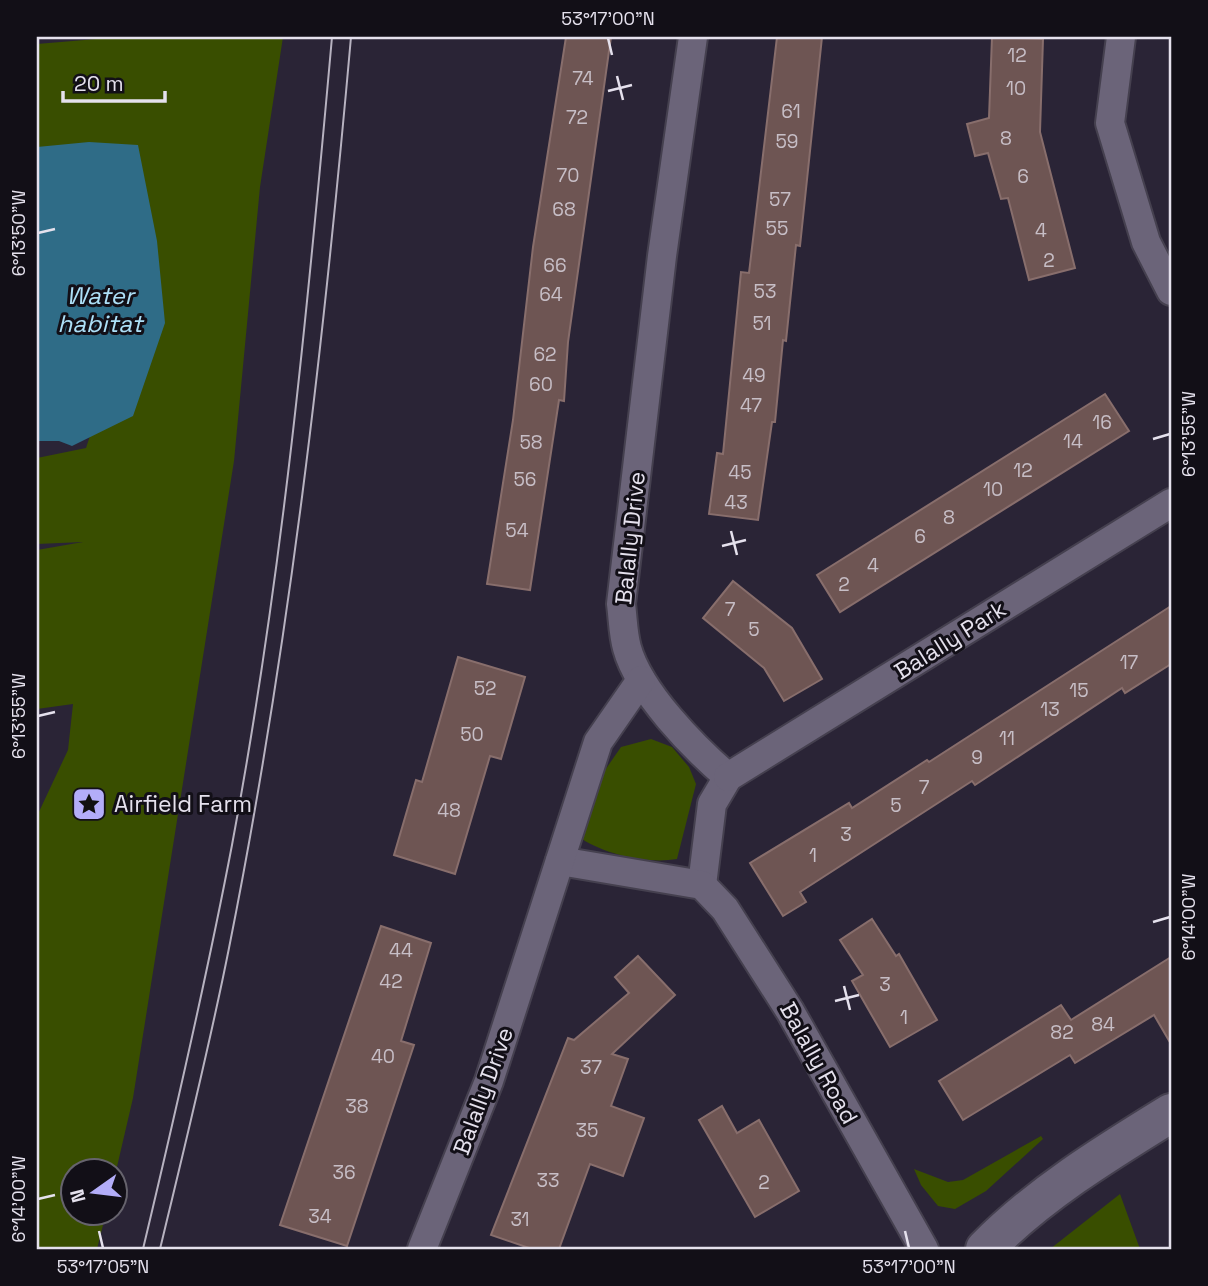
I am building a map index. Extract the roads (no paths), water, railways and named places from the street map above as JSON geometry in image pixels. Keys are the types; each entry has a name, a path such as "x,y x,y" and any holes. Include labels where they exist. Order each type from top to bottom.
{"main road":[{"path":"985,1249 1005,1229 1064,1182 1171,1114"}],"street":[{"name":"Balally Drive","path":"422,1249 489,1081 598,742 641,680 627,648 621,604 662,256 692,37"},
{"path":"1121,37 1110,123 1146,242 1171,291"},
{"name":"Balally Park","path":"728,777 1171,503"},
{"path":"560,861 702,885 712,804 728,777 707,759 641,680"},
{"name":"Balally Road","path":"702,885 725,909 790,1011 924,1249"}],"water":[{"name":"Water habitat","path":"89,142 138,145 157,241 165,323 133,416 72,446 59,441 37,441 37,147"}],"tram line":[{"path":"143,1249 212,947 250,745 292,442 332,37"},
{"path":"160,1249 221,986 270,722 316,380 351,37"}],"place":[{"name":"Airfield Farm","path":"89,804"}]}
